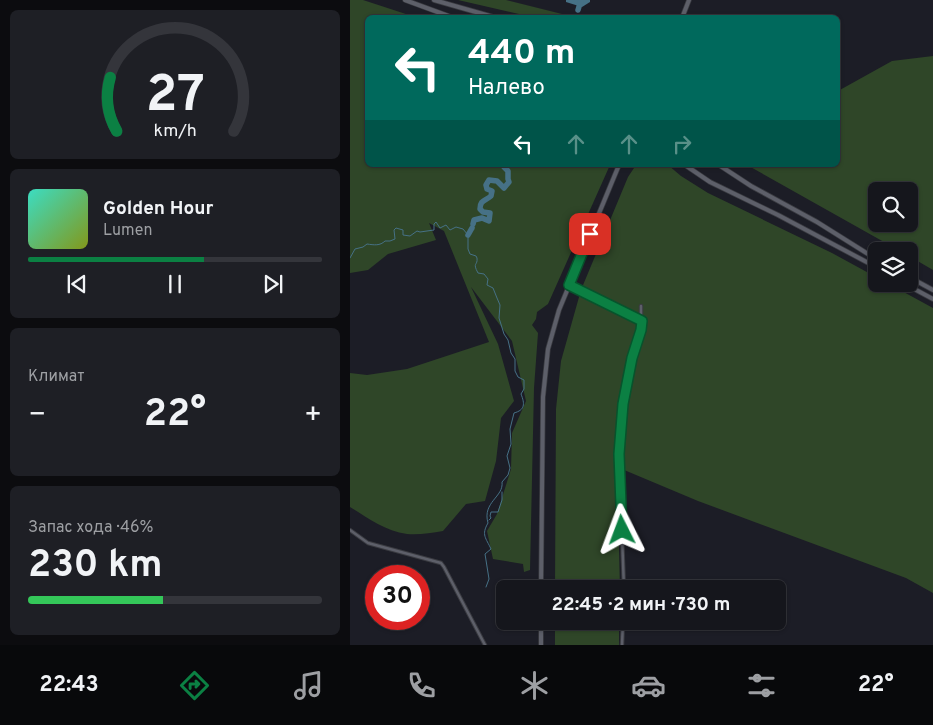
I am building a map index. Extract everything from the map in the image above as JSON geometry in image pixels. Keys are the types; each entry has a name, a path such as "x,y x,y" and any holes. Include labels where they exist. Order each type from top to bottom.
{"main road":[{"path":"405,0 446,15"},
{"path":"434,0 486,15"},
{"path":"683,15 690,0"},
{"path":"542,580 542,433 545,372 552,328 618,167"},
{"path":"688,167 710,182 868,263"},
{"path":"722,167 868,254"},
{"path":"918,282 933,290"},
{"path":"918,291 933,299"},
{"path":"541,630 541,645"}],"street":[{"path":"569,285 642,321"},
{"path":"624,580 619,454 623,404 632,358 641,330 640,306"},
{"path":"350,530 368,543 441,563 485,645"},
{"path":"622,645 623,630"}],"green space":[{"path":"350,0 363,0 409,15 365,15 365,167 609,167 548,304 537,312 536,319 532,325 538,333 534,388 530,570 524,572 523,564 493,559 487,531 497,514 511,469 512,433 526,401 512,341 471,287 498,344 514,401 501,418 496,461 485,501 466,504 443,531 416,534 391,530 377,524 350,507 350,373 367,375 407,369 489,342 444,231 429,223 436,240 388,254 368,270 350,273"},
{"path":"458,0 506,0 566,15 523,15"},
{"path":"933,56 933,270 918,261 918,242 884,242 751,167 840,167 840,90 892,61"},
{"path":"635,167 670,167 708,193 832,253 868,273 868,292 904,292 933,308 933,593 906,578 698,501 617,467 620,580 555,580 556,409 561,361 581,290 628,177"},
{"path":"555,630 619,630 619,645 555,645"}],"water":[{"path":"566,0 590,0 590,2 582,7 566,2"}],"waterway":[{"path":"578,10 581,0"},
{"path":"473,224 474,220 482,218 489,221 490,213 483,212 480,206 482,202 491,196 492,191 487,189 486,185 489,180 497,181 504,188 509,182 508,171 504,167"},
{"path":"350,258 355,249 367,244 374,245 395,239 394,230 396,228 403,230 403,235 410,236 417,231 434,230 436,222 440,228 446,225 450,230 456,227 463,229 468,235"},
{"path":"468,235 472,228"},
{"path":"468,238 470,254 477,258 476,270 478,273 484,274 488,279 487,285 493,288 500,305 499,318 511,353 515,359 515,371 518,377 524,380 524,389 521,394 523,406 514,413 510,429 511,444 507,456 510,468 508,475 502,482 500,492 488,510 488,523 485,534 491,549 485,554 489,579 486,587"},
{"path":"489,520 491,512 498,512 502,500 502,492"}],"route":[{"path":"590,234 569,285 642,321 623,404 619,454 622,530"}]}
